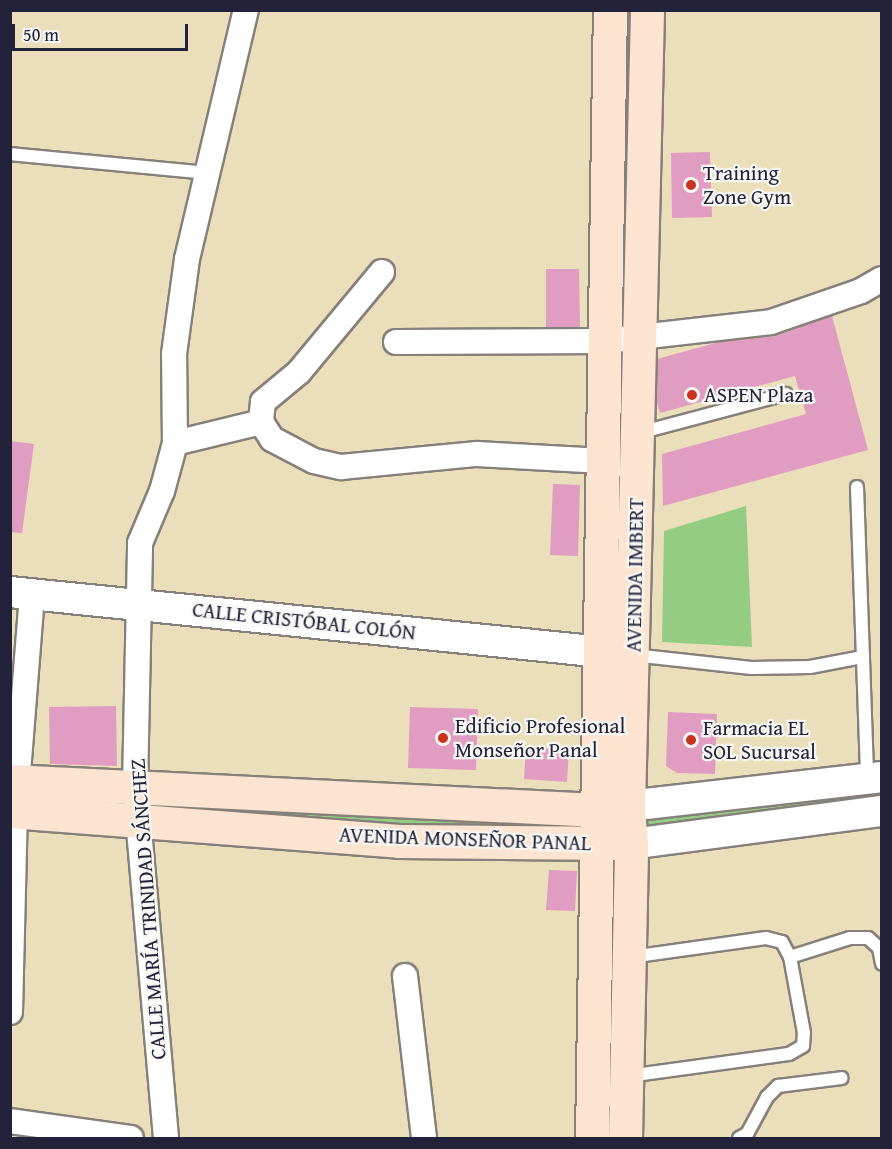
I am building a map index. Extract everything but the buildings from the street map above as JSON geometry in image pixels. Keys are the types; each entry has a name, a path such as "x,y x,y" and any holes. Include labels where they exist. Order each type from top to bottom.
{"main road":[{"name":"AVENIDA IMBERT","path":"592,1138 598,843 596,810 597,651 603,461 610,10"},
{"name":"AVENIDA IMBERT","path":"625,1138 630,957 631,844 628,806 647,10"},
{"name":"AVENIDA MONSEÑOR PANAL","path":"13,796 136,802 596,810 628,806"},
{"name":"AVENIDA MONSEÑOR PANAL","path":"136,802 399,841 631,844"}],"street":[{"name":"CALLE MARÍA TRINIDAD SÁNCHEZ","path":"166,1138 136,802 136,604 140,543 162,490 176,443 174,354 187,259 246,10"},
{"path":"382,272 298,372 269,393 263,402 261,422 272,439 288,450 341,467 477,454 603,461"},
{"path":"396,342 605,341 640,338 771,321 861,291 882,279"},
{"path":"176,443 261,422"},
{"path":"10,1012 13,796 21,593"},
{"name":"CALLE CRISTÓBAL COLÓN","path":"21,593 633,656"},
{"name":"AVENIDA MONSEÑOR PANAL","path":"628,806 874,778"},
{"name":"AVENIDA MONSEÑOR PANAL","path":"631,844 882,811"},
{"path":"405,976 424,1138"},
{"path":"10,1121 131,1138"}],"lane":[{"path":"10,154 207,173"},
{"path":"638,433 786,394"},
{"path":"857,487 863,657 874,778"},
{"path":"633,656 751,668 810,667 863,657"},
{"path":"627,1076 789,1054 803,1046 804,1033 790,957 782,942 766,938 630,957"},
{"path":"790,957 850,938 868,938 879,948 882,964"},
{"path":"739,1138 747,1134 767,1097 778,1086 842,1078"}],"green space":[{"path":"746,506 752,647 662,642 664,531"},
{"path":"881,783 881,802 640,838 636,809"},
{"path":"146,796 586,815 585,835 479,834 145,810"}],"place":[{"name":"Training Zone Gym","path":"691,185"},
{"name":"ASPEN Plaza","path":"692,395"},
{"name":"Edificio Profesional Monseñor Panal","path":"443,738"},
{"name":"Farmacia EL SOL Sucursal","path":"691,740"}]}
